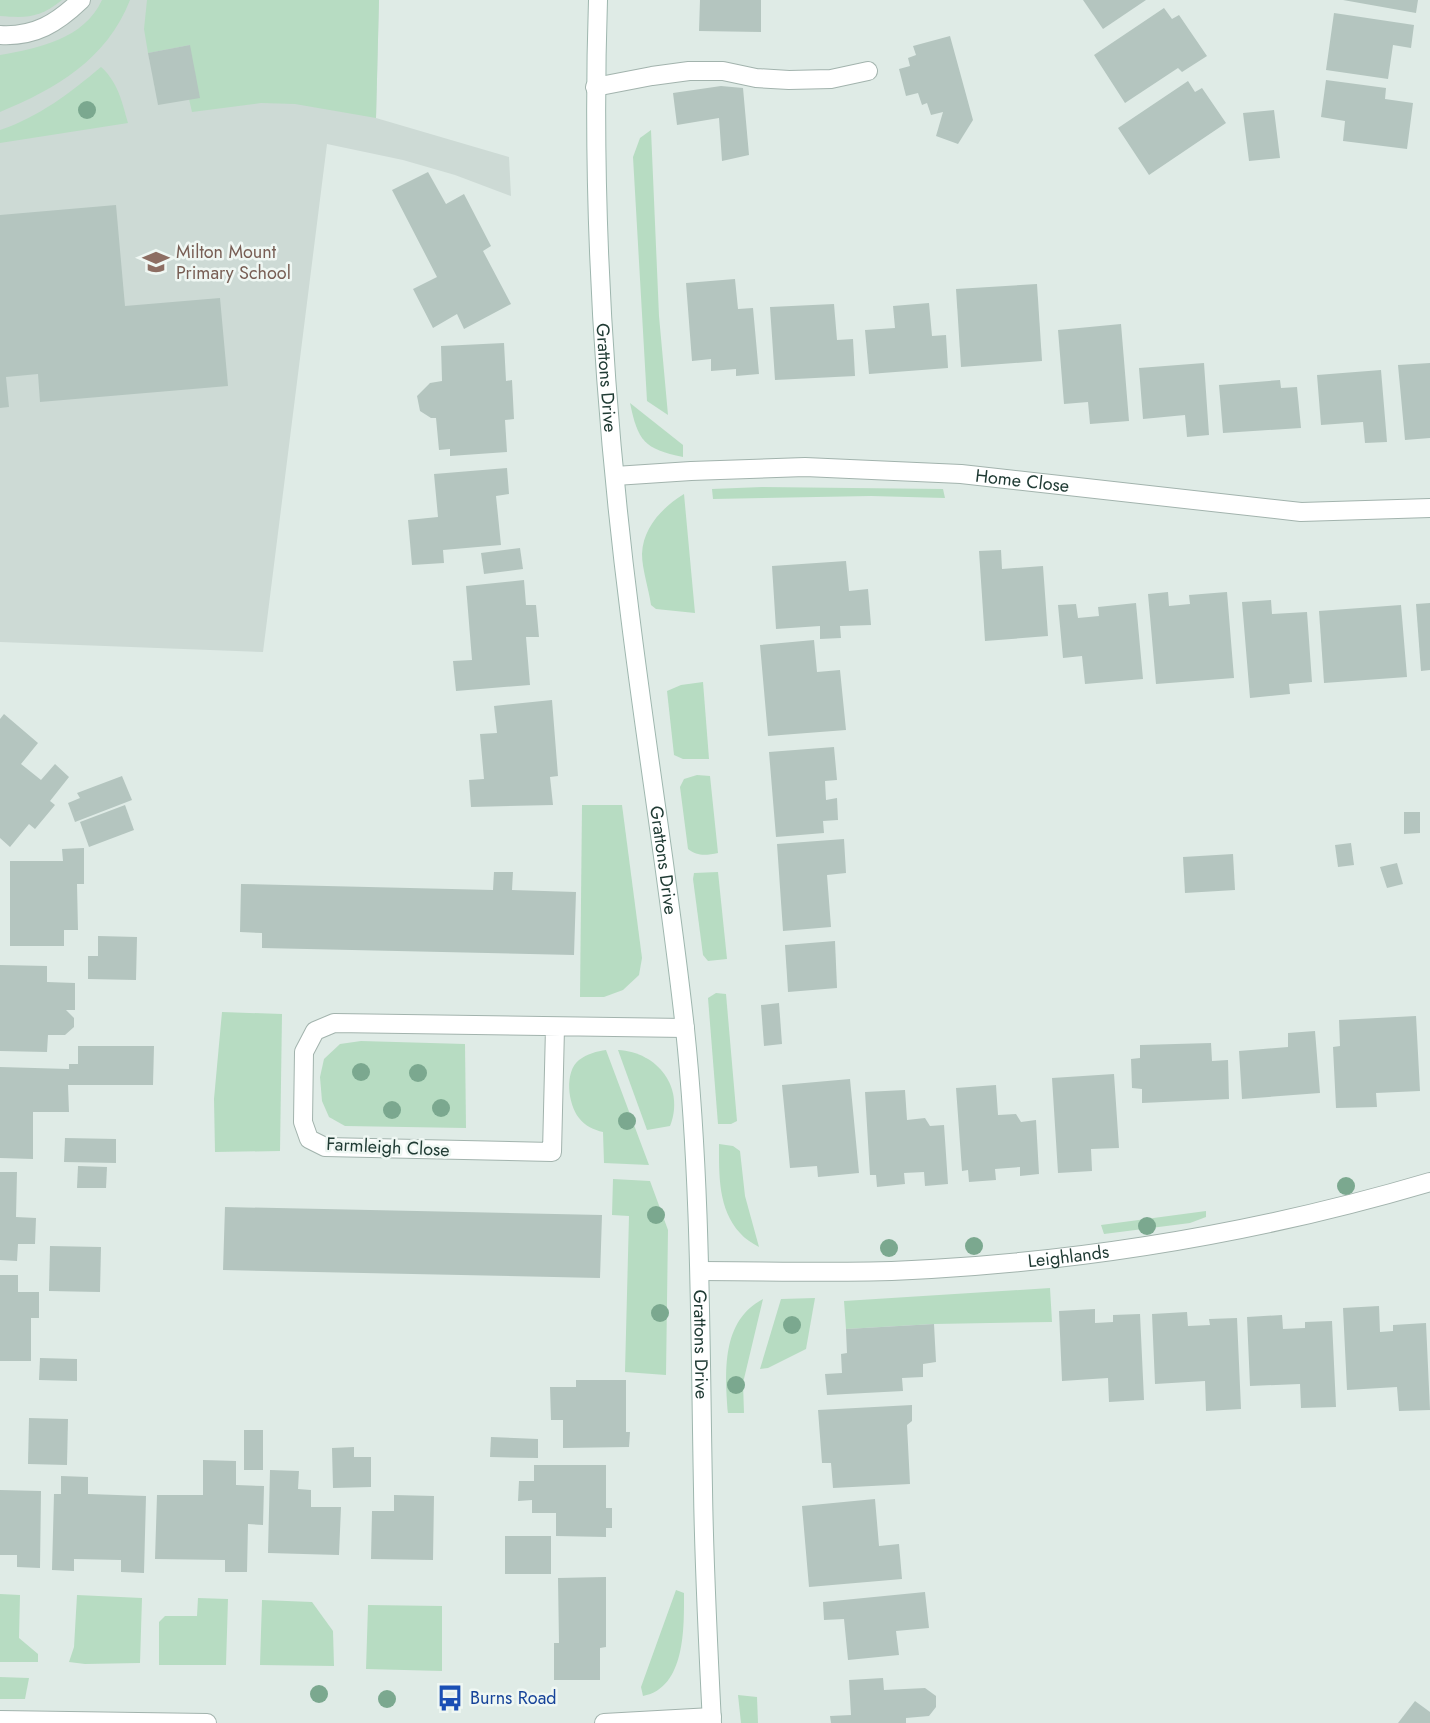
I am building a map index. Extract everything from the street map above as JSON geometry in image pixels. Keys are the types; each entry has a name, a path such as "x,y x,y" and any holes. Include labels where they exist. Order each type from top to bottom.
{"street":[{"path":"0,34 16,36 40,30 63,17 81,0"},
{"name":"Grattons Drive","path":"598,0 595,87 601,309 615,476 630,613 685,1028 694,1131 700,1271 703,1495 712,1720"},
{"path":"595,87 689,71 723,72 756,78 789,80 831,79 868,71"},
{"name":"Home Close","path":"615,476 805,467 961,474 1301,512 1430,508"},
{"name":"Farmleigh Close","path":"555,1028 552,1152 325,1147 309,1139 303,1122 304,1052 315,1031 334,1023 555,1028 685,1028"},
{"name":"Leighlands","path":"700,1271 929,1269 1045,1260 1162,1244 1264,1225 1430,1182"},
{"path":"0,1720 207,1723"},
{"path":"604,1723 712,1720"}],"shaded area":[{"name":"Milton Mount Primary School","path":"0,0 379,0 376,118 509,157 511,196 455,175 403,160 327,144 263,652 0,642"}],"green space":[{"path":"0,0 62,0 40,14 18,17 0,16"},
{"path":"102,0 130,0 120,21 94,55 60,82 0,112 0,55 45,45 72,33 94,13"},
{"path":"147,0 379,0 376,118 295,104 261,103 192,112 189,99 190,45 148,53 144,29"},
{"path":"101,67 112,79 128,123 0,143 0,130 54,103"},
{"path":"651,130 659,316 668,415 647,401 633,157 640,138"},
{"path":"630,403 683,445 683,457 659,451 645,441 636,426"},
{"path":"762,487 943,489 945,498 871,496 713,499 712,489"},
{"path":"684,494 695,613 656,609 651,605 642,560 643,544 650,527 669,505"},
{"path":"703,682 709,759 683,759 674,755 667,691 681,685"},
{"path":"697,775 710,776 718,853 706,855 688,849 680,787 684,779"},
{"path":"582,805 622,805 642,958 639,975 623,990 604,997 580,997"},
{"path":"718,872 727,959 708,961 703,955 693,879 694,873"},
{"path":"716,993 726,994 737,1121 731,1124 718,1124 708,998"},
{"path":"222,1012 282,1014 280,1151 215,1152 214,1099"},
{"path":"361,1041 465,1044 466,1128 345,1126 329,1117 322,1101 320,1077 324,1059 340,1044"},
{"path":"606,1050 649,1165 604,1163 603,1132 584,1123 572,1105 569,1088 574,1065 585,1056"},
{"path":"618,1050 645,1057 665,1074 674,1098 674,1112 670,1126 647,1130"},
{"path":"719,1144 733,1146 740,1151 745,1196 759,1247 742,1235 727,1213 721,1191"},
{"path":"613,1179 650,1181 668,1230 666,1375 625,1372 629,1216 612,1215"},
{"path":"1206,1211 1206,1217 1190,1223 1104,1234 1101,1225"},
{"path":"1050,1288 1052,1322 934,1324 846,1329 844,1301"},
{"path":"815,1298 806,1349 768,1368 760,1369 781,1299"},
{"path":"763,1299 743,1383 744,1413 728,1413 727,1365 733,1334 739,1320"},
{"path":"676,1590 684,1593 684,1622 680,1654 668,1681 657,1691 643,1696 641,1687"},
{"path":"0,1594 20,1595 19,1638 38,1654 38,1662 0,1662"},
{"path":"77,1595 142,1598 140,1663 69,1662 74,1647"},
{"path":"198,1598 228,1599 226,1665 159,1665 159,1622 165,1616 197,1616"},
{"path":"262,1600 312,1602 333,1631 334,1666 260,1665"},
{"path":"368,1605 442,1606 442,1671 366,1669"},
{"path":"0,1677 29,1678 25,1699 0,1699"},
{"path":"738,1695 757,1697 758,1723 741,1723"}],"building":[{"path":"700,0 761,0 761,32 699,31"},
{"path":"1083,0 1146,0 1103,29"},
{"path":"1343,0 1418,0 1416,13"},
{"path":"1164,8 1172,19 1179,15 1207,56 1182,72 1178,68 1125,103 1094,55"},
{"path":"1334,13 1414,25 1411,48 1393,45 1388,79 1326,70"},
{"path":"950,36 973,120 958,144 936,136 943,112 931,115 927,103 922,105 918,93 906,96 899,69 910,66 908,58 916,55 913,46"},
{"path":"190,45 200,98 158,105 148,53"},
{"path":"1326,80 1386,88 1385,99 1413,103 1407,149 1343,141 1345,121 1321,117"},
{"path":"1188,81 1195,92 1202,88 1226,123 1149,175 1118,128"},
{"path":"721,86 743,88 749,155 722,161 719,118 677,125 673,93"},
{"path":"1274,110 1280,158 1249,161 1243,113"},
{"path":"428,172 446,204 464,194 491,246 483,251 511,304 464,329 457,314 433,328 413,289 437,277 392,190"},
{"path":"116,205 125,306 220,298 228,386 40,402 38,374 6,377 9,407 0,408 0,215"},
{"path":"735,279 738,309 753,308 759,374 736,376 736,369 711,371 711,359 692,361 686,283"},
{"path":"1037,284 1042,361 961,367 956,289"},
{"path":"929,303 932,336 946,335 948,368 869,374 865,330 895,328 893,306"},
{"path":"834,304 837,340 853,339 855,376 775,380 770,307"},
{"path":"1121,324 1129,421 1090,424 1088,402 1064,404 1058,330"},
{"path":"504,343 506,381 512,380 514,419 505,420 507,452 450,456 450,449 439,450 436,418 431,418 420,411 417,396 430,383 442,381 441,346"},
{"path":"1204,363 1209,435 1187,437 1185,415 1143,419 1139,368"},
{"path":"1430,363 1430,438 1405,440 1398,365"},
{"path":"1381,370 1387,442 1365,443 1363,422 1321,425 1317,375"},
{"path":"1280,380 1281,388 1297,387 1301,428 1223,433 1219,385"},
{"path":"507,468 509,494 496,496 501,545 443,550 444,563 412,565 408,520 438,517 434,474"},
{"path":"520,548 523,569 484,574 481,553"},
{"path":"1001,550 1002,569 1043,566 1048,636 985,641 979,551"},
{"path":"846,561 849,591 868,589 871,625 840,626 841,638 820,639 820,626 776,629 772,566"},
{"path":"524,580 526,605 536,605 539,637 526,637 530,685 456,691 453,661 472,660 466,586"},
{"path":"1168,592 1169,606 1190,604 1189,595 1227,592 1234,678 1156,684 1148,594"},
{"path":"1271,600 1272,614 1307,612 1312,682 1289,684 1290,694 1250,698 1242,602"},
{"path":"1136,603 1143,679 1085,684 1082,656 1063,658 1058,605 1076,604 1078,618 1099,616 1098,607"},
{"path":"1430,603 1430,670 1421,671 1416,604"},
{"path":"1401,605 1407,677 1324,683 1319,611"},
{"path":"814,640 817,672 840,670 846,730 768,736 760,645"},
{"path":"552,700 558,776 550,777 553,805 471,807 469,780 484,779 480,734 497,733 494,706"},
{"path":"4,714 38,743 21,764 41,780 55,764 69,777 50,801 55,805 35,829 29,824 10,847 0,838 0,719"},
{"path":"834,747 837,780 825,781 826,800 837,798 838,820 823,821 824,833 776,837 769,752"},
{"path":"122,776 132,800 75,822 68,803 80,798 77,793"},
{"path":"125,805 134,830 89,847 80,822"},
{"path":"1404,812 1420,812 1420,833 1404,834"},
{"path":"844,839 846,873 827,875 831,927 783,931 777,844"},
{"path":"1351,843 1354,865 1338,867 1335,845"},
{"path":"84,848 84,884 77,884 78,930 64,930 64,946 10,946 10,861 63,861 62,849"},
{"path":"1233,854 1235,890 1185,893 1183,857"},
{"path":"1397,863 1403,884 1387,888 1380,867"},
{"path":"494,872 513,872 512,890 576,892 574,955 262,948 262,933 240,932 241,884 493,890"},
{"path":"98,936 137,937 136,980 88,979 88,956 98,956"},
{"path":"835,941 837,988 788,992 785,945"},
{"path":"0,965 47,966 47,982 75,983 75,1010 66,1010 74,1018 74,1027 65,1035 48,1035 47,1052 0,1051"},
{"path":"779,1003 782,1044 764,1046 761,1005"},
{"path":"1416,1016 1420,1091 1376,1093 1377,1107 1336,1108 1333,1047 1340,1046 1339,1020"},
{"path":"1315,1031 1320,1093 1242,1099 1239,1051 1288,1047 1288,1033"},
{"path":"1211,1043 1212,1061 1228,1060 1229,1099 1142,1103 1142,1089 1132,1088 1131,1059 1140,1058 1140,1045"},
{"path":"78,1046 154,1046 153,1085 68,1085 69,1112 33,1112 33,1159 0,1158 0,1067 69,1069 69,1064 78,1064"},
{"path":"1114,1074 1119,1148 1091,1149 1092,1171 1058,1173 1052,1078"},
{"path":"850,1079 859,1173 818,1177 817,1166 790,1168 782,1085"},
{"path":"996,1085 998,1115 1016,1114 1021,1122 1036,1120 1039,1174 1020,1176 1020,1167 995,1169 996,1180 969,1182 968,1170 962,1171 956,1088"},
{"path":"905,1090 907,1120 925,1118 930,1126 944,1125 948,1184 925,1186 924,1172 904,1173 905,1184 877,1187 876,1175 870,1175 865,1092"},
{"path":"65,1138 116,1139 116,1163 64,1162"},
{"path":"78,1166 107,1167 106,1188 77,1188"},
{"path":"0,1172 17,1172 16,1217 36,1218 35,1244 18,1244 17,1261 0,1260"},
{"path":"225,1207 602,1215 600,1278 223,1270"},
{"path":"50,1246 101,1247 100,1292 49,1291"},
{"path":"0,1275 18,1275 18,1292 39,1292 39,1318 31,1318 31,1361 0,1361"},
{"path":"1379,1306 1380,1332 1393,1331 1393,1325 1426,1323 1430,1410 1399,1411 1397,1387 1347,1390 1343,1308"},
{"path":"1095,1309 1095,1323 1113,1322 1113,1315 1140,1314 1144,1400 1109,1402 1108,1378 1062,1381 1059,1311"},
{"path":"1187,1312 1188,1326 1210,1325 1209,1319 1237,1318 1241,1409 1206,1411 1205,1381 1155,1384 1152,1314"},
{"path":"1282,1315 1283,1329 1305,1328 1305,1322 1332,1321 1336,1407 1301,1408 1300,1384 1250,1386 1247,1317"},
{"path":"934,1324 936,1362 923,1364 923,1377 902,1378 903,1391 827,1395 825,1374 842,1373 841,1354 847,1353 846,1329"},
{"path":"40,1358 77,1359 77,1381 39,1380"},
{"path":"576,1380 626,1380 626,1432 630,1432 629,1447 563,1448 563,1420 551,1420 550,1387 576,1387"},
{"path":"912,1405 912,1421 907,1425 910,1484 833,1488 831,1463 822,1463 818,1410"},
{"path":"29,1418 68,1419 67,1465 28,1464"},
{"path":"244,1430 263,1430 263,1470 244,1470"},
{"path":"491,1437 538,1439 538,1458 490,1457"},
{"path":"354,1447 354,1457 371,1457 371,1487 333,1488 332,1448"},
{"path":"203,1460 236,1461 236,1485 264,1486 263,1525 248,1524 247,1572 225,1572 225,1560 155,1559 157,1495 203,1495"},
{"path":"534,1465 606,1465 606,1508 612,1508 612,1528 606,1528 606,1537 556,1536 556,1513 532,1513 532,1500 518,1501 519,1481 534,1481"},
{"path":"270,1470 299,1471 298,1489 311,1490 311,1507 341,1507 339,1555 268,1553"},
{"path":"61,1476 88,1477 88,1494 146,1496 144,1573 121,1572 121,1560 74,1559 74,1571 52,1570 54,1494 61,1494"},
{"path":"0,1490 41,1491 40,1568 17,1567 17,1555 0,1555"},
{"path":"394,1495 434,1496 433,1560 371,1559 372,1511 394,1511"},
{"path":"875,1499 879,1546 899,1544 902,1579 809,1587 802,1506"},
{"path":"505,1536 551,1536 551,1574 505,1574"},
{"path":"606,1577 606,1647 600,1648 600,1680 554,1680 554,1643 559,1643 558,1578"},
{"path":"925,1592 929,1628 896,1631 899,1655 848,1660 844,1619 824,1620 823,1602"},
{"path":"883,1678 884,1690 925,1688 936,1696 936,1707 929,1716 906,1718 906,1723 831,1723 830,1716 851,1715 849,1680"},
{"path":"1415,1701 1430,1712 1430,1723 1398,1723"}],"place":[{"name":"Milton Mount Primary School","path":"156,262"},
{"name":"Burns Road","path":"450,1698"}]}
